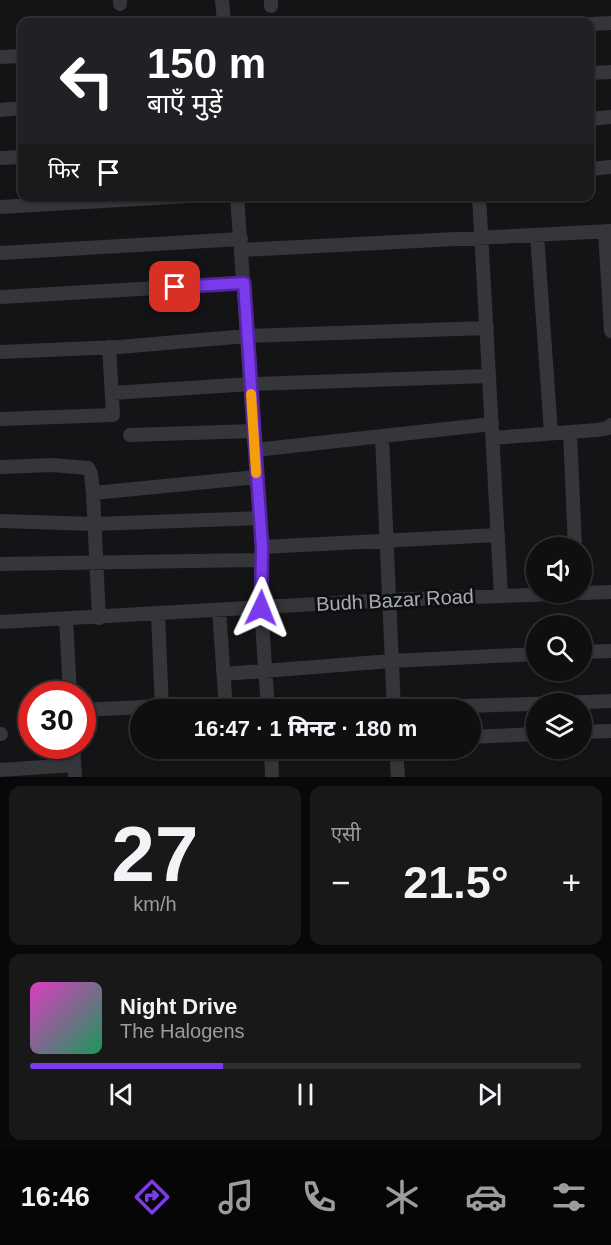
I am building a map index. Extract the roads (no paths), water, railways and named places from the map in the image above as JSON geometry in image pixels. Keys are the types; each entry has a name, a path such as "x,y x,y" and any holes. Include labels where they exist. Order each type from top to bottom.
{"street":[{"path":"222,0 224,18"},
{"path":"594,24 611,23"},
{"path":"0,57 18,56"},
{"path":"594,73 611,72"},
{"path":"0,110 18,108"},
{"path":"594,119 611,117"},
{"path":"0,158 18,156"},
{"path":"594,169 611,167"},
{"path":"0,207 103,201"},
{"path":"237,201 260,518 261,608 267,699"},
{"path":"479,201 501,595"},
{"path":"0,253 608,231 611,331"},
{"path":"537,235 551,433"},
{"path":"0,297 244,283"},
{"path":"0,352 109,347 247,336 487,328"},
{"path":"0,419 113,415 109,347"},
{"path":"112,393 251,384 489,376"},
{"path":"255,450 382,436 492,431 551,433 597,430 608,428 611,425"},
{"path":"130,435 254,431"},
{"path":"570,432 575,537"},
{"path":"382,436 391,699"},
{"path":"0,467 52,465 88,468 93,493 99,618"},
{"path":"93,493 257,477"},
{"path":"0,521 94,524 260,518"},
{"path":"0,564 96,563 262,554 385,540 498,535"},
{"name":"Budh Bazar Road","path":"592,593 611,592"},
{"name":"Budh Bazar Road","path":"0,622 526,594"},
{"path":"219,610 225,699"},
{"path":"158,614 162,699"},
{"path":"66,619 69,681"},
{"path":"592,652 611,651"},
{"path":"224,674 526,655"},
{"path":"481,706 611,701"},
{"path":"96,710 130,709"},
{"path":"592,732 611,731"},
{"path":"481,737 526,734"},
{"path":"271,759 272,777"},
{"path":"397,759 398,777"},
{"path":"0,770 74,771"}]}
